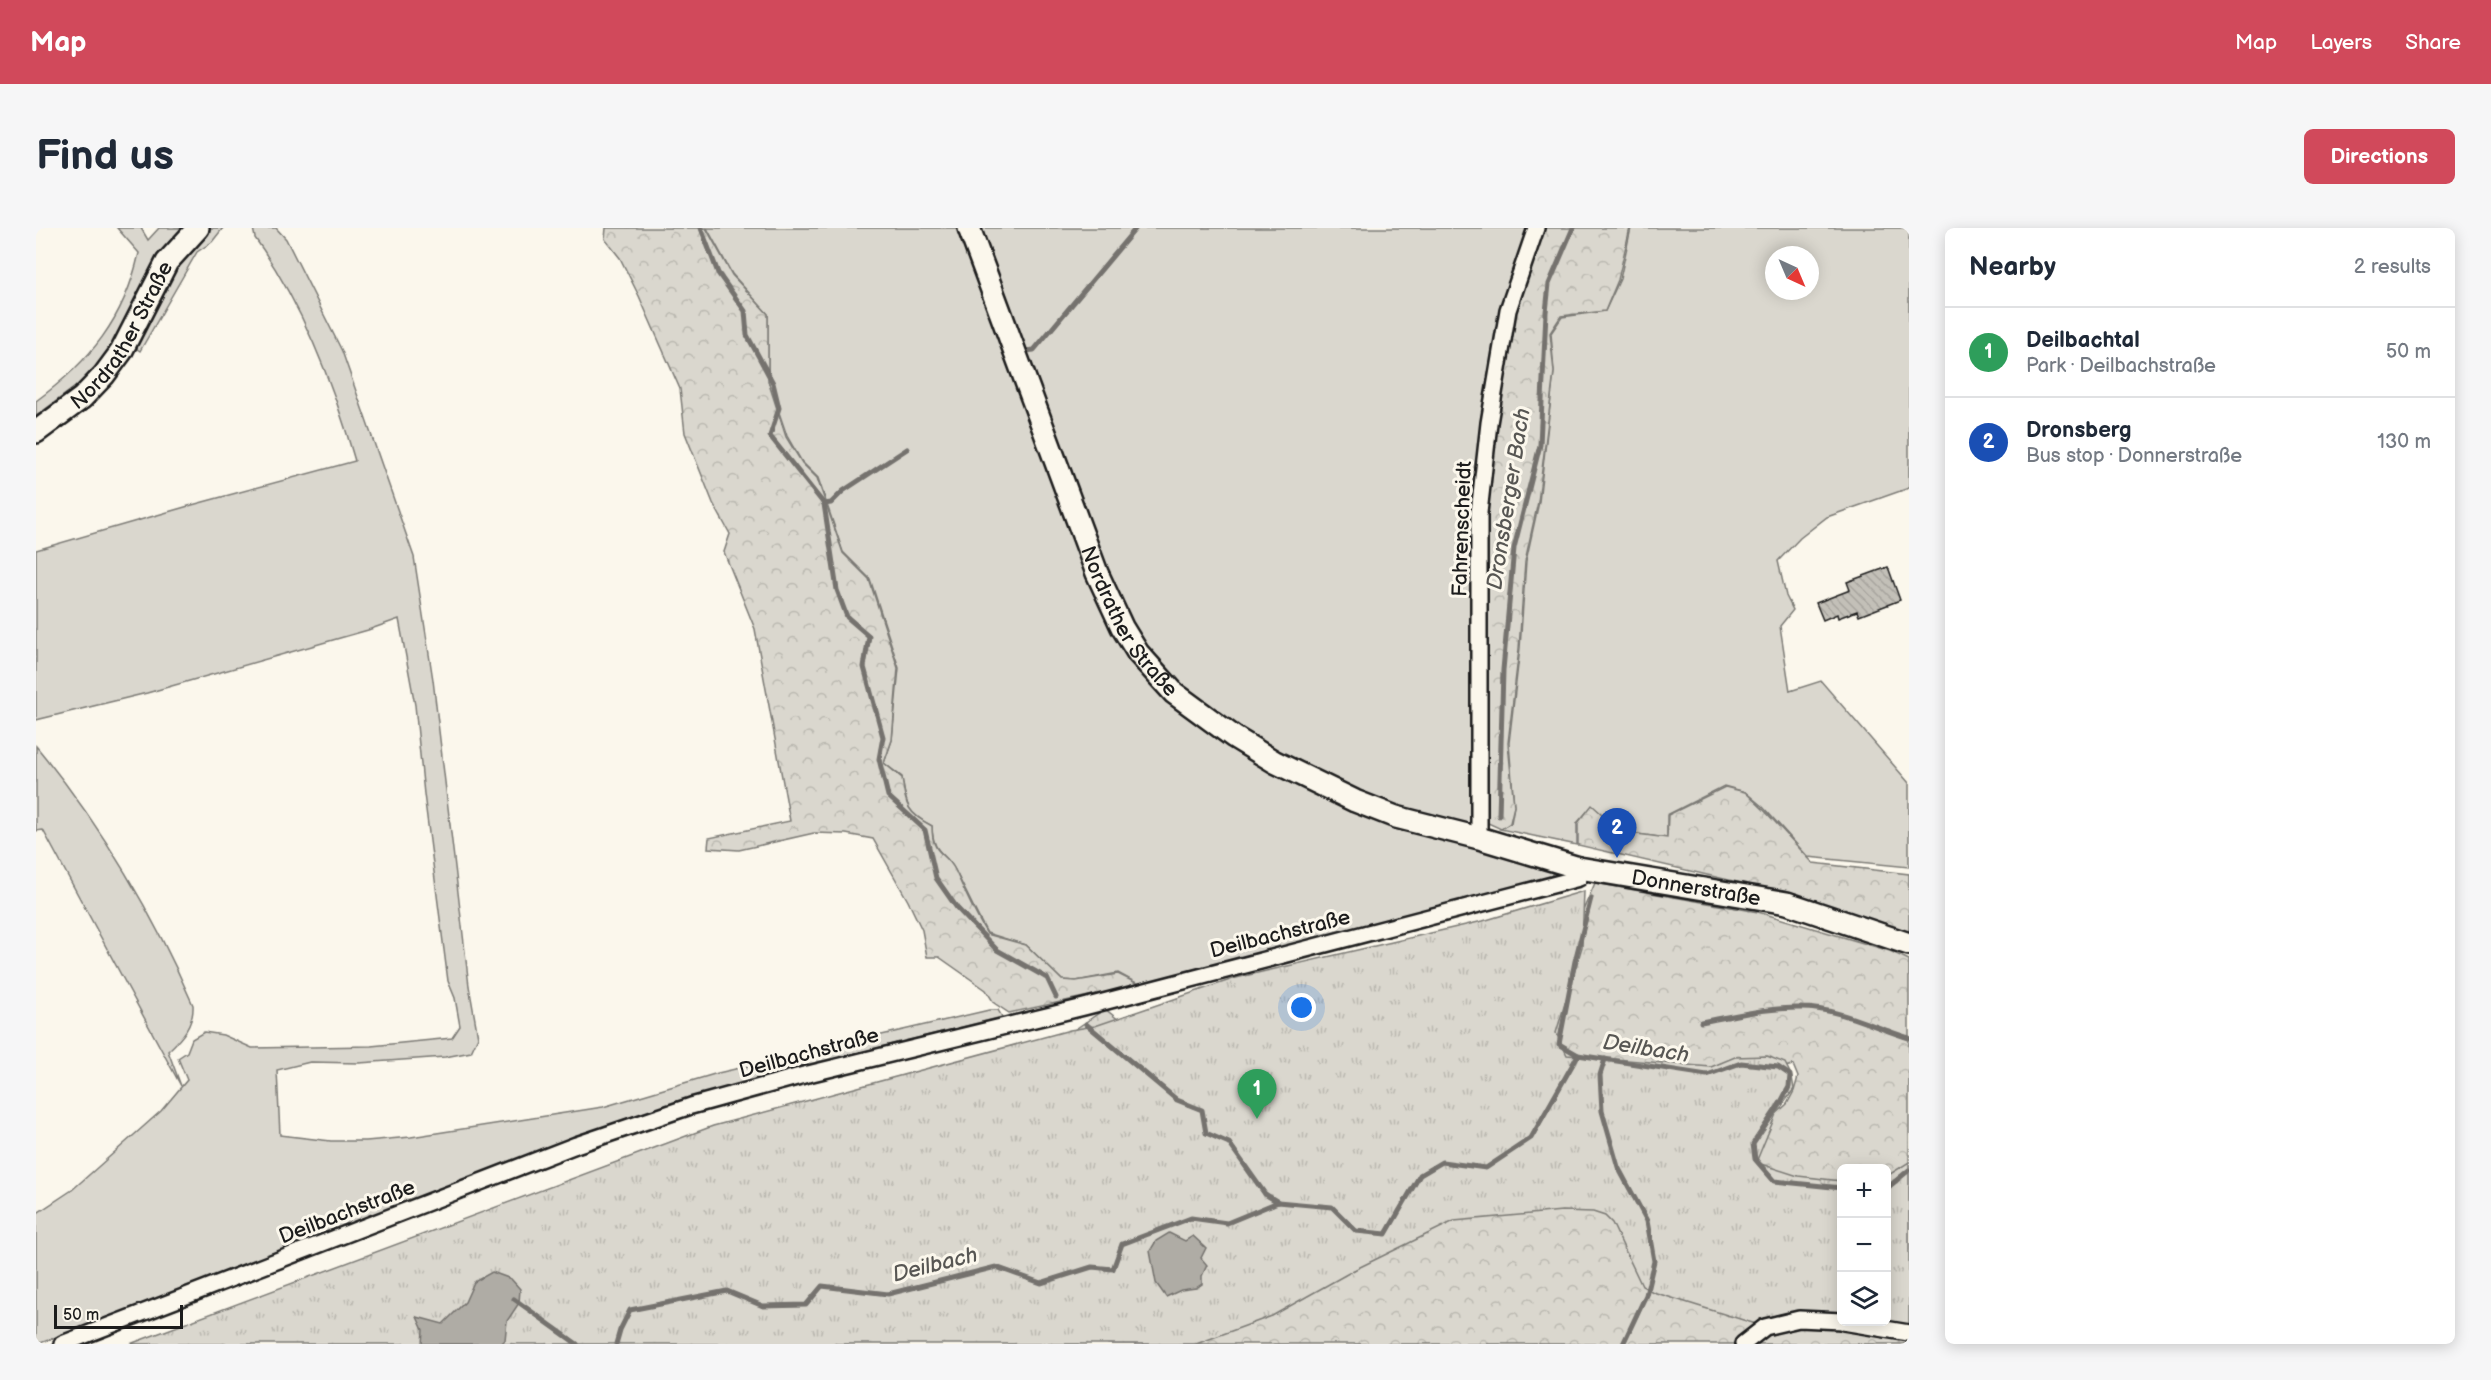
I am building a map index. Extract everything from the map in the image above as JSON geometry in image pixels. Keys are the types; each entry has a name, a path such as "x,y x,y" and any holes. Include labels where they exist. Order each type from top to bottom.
{"main road":[{"name":"Nordrather Straße","path":"36,432 82,398 104,375 121,352 167,262 198,228"},
{"name":"Nordrather Straße","path":"969,228 1097,573 1122,627 1138,653 1158,676 1193,709 1275,762 1355,801 1396,817 1479,838"},
{"name":"Donnerstraße","path":"1479,838 1580,868 1787,903 1909,944"}],"street":[{"name":"Fahrenscheidt","path":"1479,838 1479,513 1489,423 1508,310 1536,228"},
{"name":"Deilbachstraße","path":"62,1344 576,1145 691,1106 804,1075 1084,1007 1579,878 1580,868"},
{"path":"1743,1344 1765,1327 1798,1319 1837,1321"},
{"path":"1872,1326 1909,1332"}],"green space":[{"path":"117,228 141,228 148,240 159,228 185,228 153,264 149,280 115,345 95,369 75,387 36,416 36,401 73,370 88,354 114,319 124,299 139,253"},
{"path":"210,228 223,228 212,242 197,252 140,351 133,346 177,265"},
{"path":"253,228 276,228 286,239 342,351 414,557 433,680 469,986 478,1037 471,1052 445,1057 359,1063 310,1062 277,1070 280,1135 331,1141 366,1141 411,1137 603,1107 718,1073 989,1010 998,1010 1002,1017 801,1067 628,1118 38,1344 36,1342 36,1214 72,1190 161,1111 187,1080 178,1058 187,1052 192,1039 204,1032 223,1035 252,1048 371,1046 452,1038 460,1026 455,998 448,981 415,705 399,619 368,630 147,693 36,720 36,550 355,461 337,403 314,345 287,290 255,238"},
{"path":"606,228 706,228 732,275 768,314 768,381 786,437 802,463 817,478 843,553 869,579 898,668 892,740 884,763 902,778 906,802 912,812 932,826 934,843 955,870 987,934 1026,945 1062,980 1076,981 1118,974 1140,985 1009,1013 994,1003 986,990 939,957 927,957 922,930 873,839 846,834 814,833 739,850 708,848 709,838 790,821 755,629 724,552 730,534 713,503 685,433 680,389 620,258 605,239"},
{"path":"707,228 961,228 1115,628 1232,744 1551,864 1553,872 1550,878 1140,985 1118,973 1076,981 1062,980 1026,945 987,933 955,870 937,848 932,826 912,812 906,801 902,777 884,763 892,740 899,668 870,579 843,552 818,478 802,462 787,436 768,380 768,314 732,274"},
{"path":"984,228 1530,228 1476,811 1470,829 1384,802 1339,784 1251,738 1212,711 1176,681 1146,648 1129,621 1106,572 978,230"},
{"path":"1541,228 1630,228 1618,280 1605,311 1561,316 1550,333 1554,372 1538,502 1525,561 1519,649 1508,743 1514,806 1510,823 1501,829 1488,823 1484,713 1485,515 1494,425 1513,310"},
{"path":"1631,228 1909,228 1909,488 1827,517 1800,538 1778,561 1786,596 1793,610 1780,626 1790,691 1821,681 1909,783 1909,867 1808,857 1763,807 1745,792 1724,786 1667,815 1667,838 1622,832 1592,806 1577,823 1577,845 1500,829 1511,823 1514,806 1509,743 1520,648 1526,561 1539,502 1554,372 1551,333 1562,317 1605,311 1620,279"},
{"path":"36,746 82,806 124,870 161,937 193,1005 193,1012 186,1031 168,1051 181,1086 43,830 36,831"},
{"path":"1725,787 1745,792 1813,863 1909,874 1909,934 1789,894 1578,845 1578,823 1592,805 1622,832 1667,838 1668,815"},
{"path":"1595,883 1758,912 1890,951 1909,960 1909,1250 1891,1244 1891,1164 1837,1164 1837,1230 1719,1187 1773,1117 1787,1104 1798,1077 1793,1065 1674,1094 1630,1183 1646,1284 1837,1316 1837,1326 1891,1325 1909,1328 1909,1344 1108,1344 1071,1032 1105,1009 1144,1040 1573,933"},
{"path":"1584,891 1582,947 1556,1033 1567,1055 1711,1067 1735,1057 1767,1056 1785,1063 1792,1077 1794,1089 1776,1114 1757,1160 1761,1164 1798,1176 1837,1181 1837,1321 1772,1329 1653,1292 1642,1286 1612,1223 1605,1216 1593,1212 1562,1211 1454,1221 1356,1269 1272,1316 1196,1344 130,1344 713,1126 1070,1030 1095,1026 1236,978 1483,921"},
{"path":"1909,1162 1909,1327 1891,1325 1891,1173"}],"shaded area":[{"path":"1169,1233 1185,1241 1193,1236 1206,1248 1201,1258 1207,1265 1202,1276 1202,1284 1166,1297 1156,1283 1150,1251 1156,1241"},
{"path":"492,1272 511,1279 520,1289 519,1303 507,1321 505,1340 501,1344 422,1344 423,1330 417,1317 443,1324 465,1302 474,1282"}],"building":[{"path":"1888,567 1900,600 1859,616 1857,611 1838,618 1837,614 1823,620 1816,603 1850,590 1847,582"}],"waterway":[{"path":"701,228 718,273 745,311 747,335 773,383 779,408 770,436 824,504 837,590 847,617 869,636 864,667 883,737 879,759 888,796 925,830 936,878 957,908 997,950 1047,978 1056,997"},
{"path":"1025,351 1034,350 1136,228"},
{"name":"Dronsberger Bach","path":"1499,816 1503,670 1514,548 1540,445 1549,284 1573,228"},
{"path":"824,504 831,503 843,491 907,449"},
{"name":"Dronsberger Bach","path":"1578,1055 1559,1044 1575,961 1591,898"},
{"path":"1701,1022 1777,1009 1816,1009 1843,1015 1909,1038"},
{"path":"1086,1024 1177,1100 1202,1110 1206,1133 1229,1143 1265,1194 1278,1202"},
{"name":"Deilbach","path":"616,1344 630,1310 727,1291 763,1306 806,1305 822,1286 888,1294 996,1267 1041,1283 1092,1267 1113,1269 1122,1244 1191,1218 1227,1223 1278,1202 1332,1207 1356,1231 1386,1234 1420,1175 1442,1162 1486,1168 1531,1138 1578,1055 1707,1075 1741,1063 1778,1067 1790,1075 1789,1087 1753,1144 1755,1159 1774,1181 1837,1187"},
{"path":"1605,1059 1600,1075 1602,1111 1618,1167 1647,1221 1654,1261 1646,1295 1623,1344"},
{"name":"Deilbach","path":"1891,1185 1909,1170"},
{"name":"Deilbach","path":"514,1299 577,1344"}],"place":[{"name":"Dronsberg","path":"1617,858"},
{"name":"Deilbachtal","path":"1257,1119"}]}
